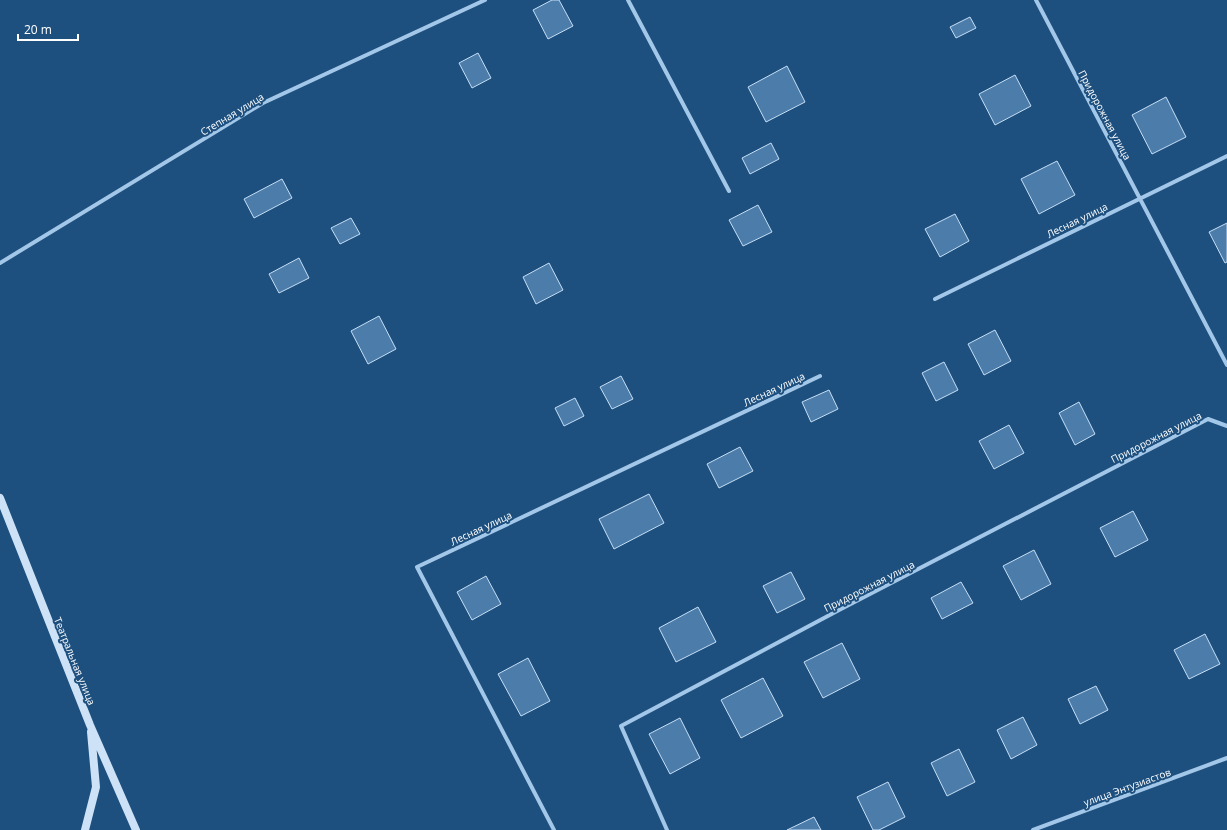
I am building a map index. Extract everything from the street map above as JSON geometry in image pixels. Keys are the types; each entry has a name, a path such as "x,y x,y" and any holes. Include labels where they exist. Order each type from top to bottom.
{"main road":[{"name":"Театральная улица","path":"0,498 90,725 136,830"},
{"path":"85,830 96,787 90,725"}],"street":[{"name":"Степная улица","path":"0,263 263,103 485,0"},
{"path":"628,0 729,191"},
{"name":"Придорожная улица","path":"1036,0 1227,365"},
{"name":"Лесная улица","path":"935,299 1227,156"},
{"name":"Лесная улица","path":"554,830 417,567 820,376"},
{"name":"Придорожная улица","path":"667,830 621,726 834,612 1208,419 1227,426"},
{"name":"улица Энтузиастов","path":"1033,830 1227,758"}],"building":[{"path":"552,0 559,0 573,26 548,39 533,10"},
{"path":"970,17 976,28 956,38 950,27"},
{"path":"478,53 491,78 472,88 459,63"},
{"path":"787,66 805,102 766,122 748,87"},
{"path":"1015,75 1031,106 995,125 979,94"},
{"path":"1166,97 1186,137 1152,154 1132,115"},
{"path":"771,143 779,159 750,174 742,158"},
{"path":"1057,161 1075,195 1039,214 1021,179"},
{"path":"282,179 292,198 254,218 244,199"},
{"path":"758,205 772,232 743,246 729,220"},
{"path":"955,214 969,241 940,257 925,229"},
{"path":"351,218 360,234 340,244 331,228"},
{"path":"1227,223 1227,262 1225,263 1209,232"},
{"path":"299,258 309,278 279,293 269,274"},
{"path":"549,263 563,290 536,304 523,277"},
{"path":"379,316 396,349 368,364 351,331"},
{"path":"995,330 1011,361 984,375 968,344"},
{"path":"944,362 958,390 936,401 922,373"},
{"path":"621,376 633,399 612,409 600,387"},
{"path":"829,390 838,409 811,422 802,402"},
{"path":"575,398 584,416 564,426 555,408"},
{"path":"1079,402 1095,434 1075,445 1059,413"},
{"path":"1009,425 1024,453 994,469 979,441"},
{"path":"740,447 753,471 719,488 707,464"},
{"path":"649,494 664,523 614,549 599,519"},
{"path":"1133,511 1148,540 1115,557 1100,528"},
{"path":"1034,550 1051,584 1021,600 1003,566"},
{"path":"791,572 805,599 777,613 763,586"},
{"path":"486,576 501,604 472,620 457,592"},
{"path":"961,582 973,603 942,619 931,598"},
{"path":"698,607 716,642 676,662 659,628"},
{"path":"1205,634 1220,664 1189,679 1174,650"},
{"path":"842,643 860,679 823,698 804,662"},
{"path":"528,658 550,701 521,716 498,674"},
{"path":"763,678 783,716 741,738 721,700"},
{"path":"1096,686 1108,710 1080,724 1068,699"},
{"path":"1023,717 1037,745 1011,759 997,730"},
{"path":"680,718 700,758 670,774 649,734"},
{"path":"959,749 975,782 947,796 931,763"},
{"path":"888,782 905,817 879,830 873,830 857,797"},
{"path":"814,817 821,830 787,830"}]}
